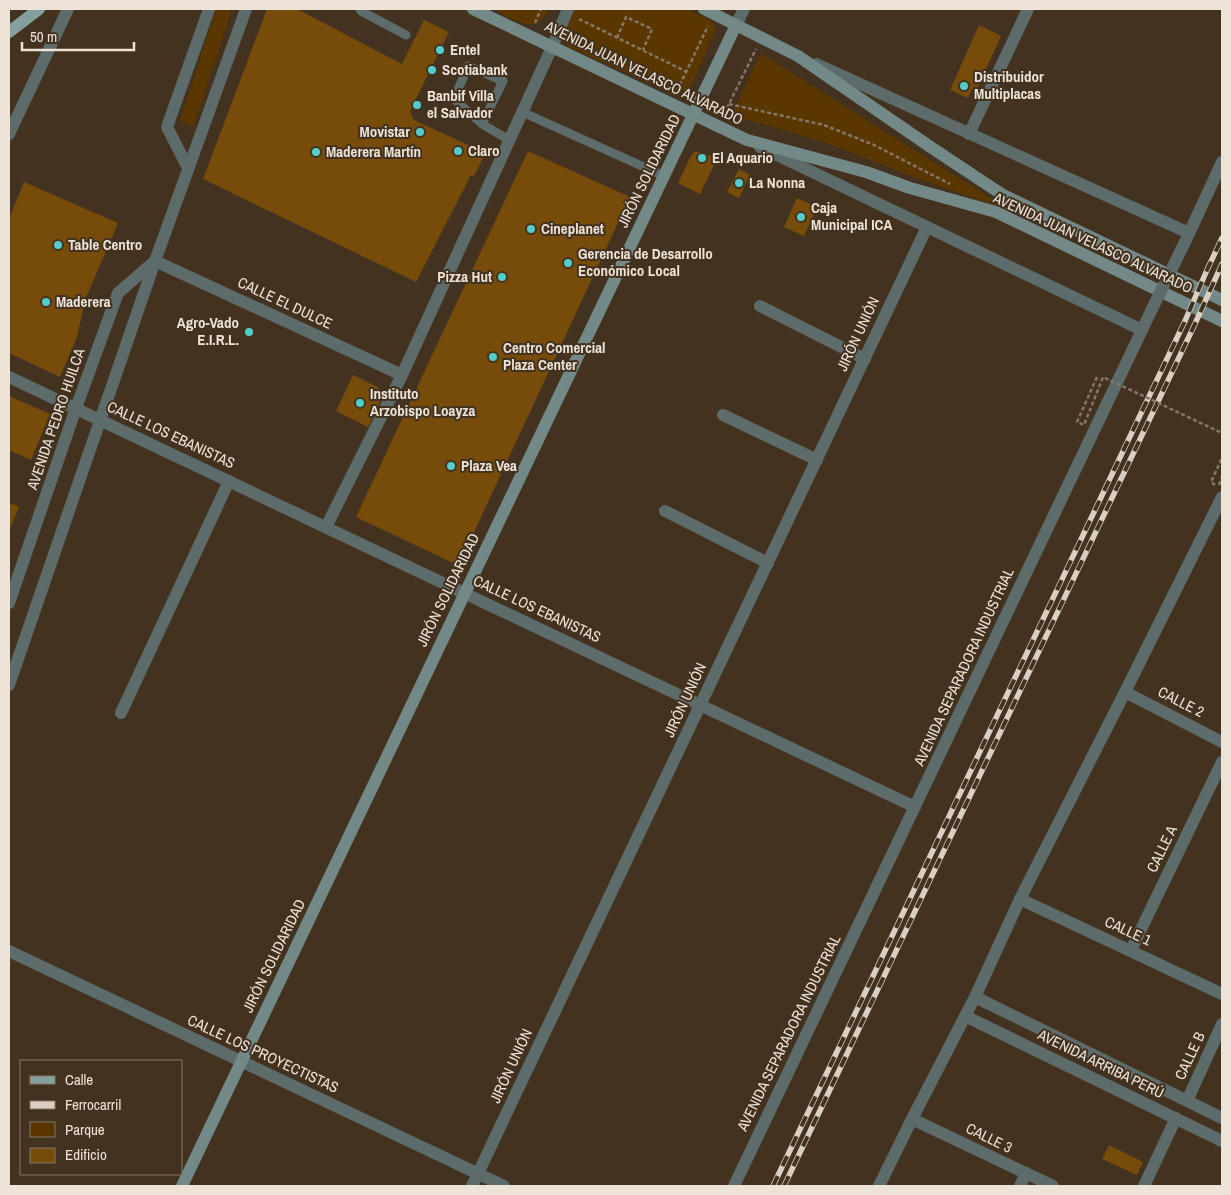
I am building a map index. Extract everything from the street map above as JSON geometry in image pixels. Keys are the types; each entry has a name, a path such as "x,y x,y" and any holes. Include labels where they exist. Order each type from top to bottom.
{"main road":[{"path":"9,32 39,9"},
{"name":"AVENIDA JUAN VELASCO ALVARADO","path":"474,9 747,140 866,172 910,188 996,212 1222,321"},
{"name":"AVENIDA JUAN VELASCO ALVARADO","path":"709,11 798,56 1003,195 1222,300"},
{"name":"JIRÓN SOLIDARIDAD","path":"182,1186 736,25"}],"street":[{"path":"9,134 68,9"},
{"path":"188,168 167,127 209,9"},
{"path":"9,686 155,261 246,9"},
{"path":"326,528 402,375 568,9"},
{"name":"JIRÓN SOLIDARIDAD","path":"736,25 744,9"},
{"path":"969,134 1028,9"},
{"name":"AVENIDA JUAN VELASCO ALVARADO","path":"798,56 969,134 1187,238"},
{"name":"AVENIDA JUAN VELASCO ALVARADO","path":"747,140 1142,330"},
{"name":"AVENIDA SEPARADORA INDUSTRIAL","path":"734,1186 1222,162"},
{"name":"JIRÓN UNIÓN","path":"472,1186 927,227"},
{"name":"CALLE EL DULCE","path":"155,261 402,375"},
{"name":"AVENIDA PEDRO HUILCA","path":"9,603 118,293 155,261"},
{"path":"760,306 864,359"},
{"name":"CALLE LOS EBANISTAS","path":"9,377 915,807"},
{"path":"723,415 817,460"},
{"path":"121,713 229,481"},
{"path":"879,1186 975,997 1020,899 1222,497"},
{"path":"664,511 768,563"},
{"name":"CALLE 2","path":"1125,692 1222,742"},
{"name":"CALLE A","path":"1131,950 1222,762"},
{"name":"CALLE 1","path":"1020,899 1222,994"},
{"name":"CALLE LOS PROYECTISTAS","path":"9,951 504,1186"},
{"name":"AVENIDA ARRIBA PERÚ","path":"975,997 1222,1118"},
{"name":"AVENIDA ARRIBA PERÚ","path":"965,1016 1222,1141"},
{"name":"CALLE B","path":"1187,1101 1222,1024"},
{"path":"1144,1186 1176,1118"},
{"name":"CALLE 3","path":"912,1119 1053,1186"},
{"path":"1020,1186 1026,1173"}],"lane":[{"path":"360,9 406,35"},
{"path":"482,124 503,81 468,66 454,99 482,124 509,140"},
{"path":"522,112 664,176"}],"path":[{"path":"671,104 687,72 709,11"},
{"path":"617,38 626,17 652,29 643,50"},
{"path":"579,19 687,72"},
{"path":"718,126 762,38"},
{"path":"728,104 824,126 874,145 951,184"},
{"path":"1097,376 1077,422 1084,425 1103,377 1222,433"},
{"path":"1222,458 1211,482 1218,487 1222,477"}],"green space":[{"path":"216,9 232,9 194,126 180,121"},
{"path":"493,9 549,9 544,18 538,23 525,24"},
{"path":"574,9 686,9 713,22 716,30 689,91 677,96 569,47 562,37"},
{"path":"761,53 1012,211 919,179 824,142 731,115"}],"building":[{"name":"Maderera Martín","path":"267,9 297,9 402,64 424,20 449,32 410,111 414,120 477,149 475,153 483,158 474,176 471,175 416,282 203,179"},
{"path":"979,25 1001,36 976,91 972,89 968,98 950,90"},
{"name":"Centro Comercial Plaza Center","path":"528,151 630,197 462,558 453,563 356,517"},
{"path":"694,152 702,152 717,159 700,194 678,183"},
{"name":"La Nonna","path":"739,169 750,175 739,198 727,192"},
{"path":"24,182 118,223 85,300 77,337 60,377 9,353 9,219"},
{"name":"Caja Municipal ICA","path":"797,198 817,207 804,236 784,227"},
{"name":"Instituto Arzobispo Loayza","path":"353,375 378,387 383,396 368,427 336,411"},
{"path":"9,396 50,414 31,460 9,450"},
{"path":"9,503 19,507 9,531"},
{"path":"1109,1145 1143,1162 1137,1175 1102,1159"}],"railway":[{"path":"773,1186 1185,321 1222,238"},
{"path":"784,1186 1222,264"}],"place":[{"name":"Entel","path":"440,50"},
{"name":"Scotiabank","path":"432,70"},
{"name":"Distribuidor Multiplacas","path":"964,86"},
{"name":"Banbif Villa el Salvador","path":"417,105"},
{"name":"Movistar","path":"420,132"},
{"name":"Claro","path":"458,151"},
{"name":"Maderera Martín","path":"316,152"},
{"name":"El Aquario","path":"702,158"},
{"name":"La Nonna","path":"739,183"},
{"name":"Caja Municipal ICA","path":"801,217"},
{"name":"Cineplanet","path":"531,229"},
{"name":"Table Centro","path":"58,245"},
{"name":"Gerencia de Desarrollo Económico Local","path":"568,263"},
{"name":"Pizza Hut","path":"502,277"},
{"name":"Maderera","path":"46,302"},
{"name":"Agro-Vado E.I.R.L.","path":"249,332"},
{"name":"Centro Comercial Plaza Center","path":"493,357"},
{"name":"Instituto Arzobispo Loayza","path":"360,403"},
{"name":"Plaza Vea","path":"451,466"}]}
